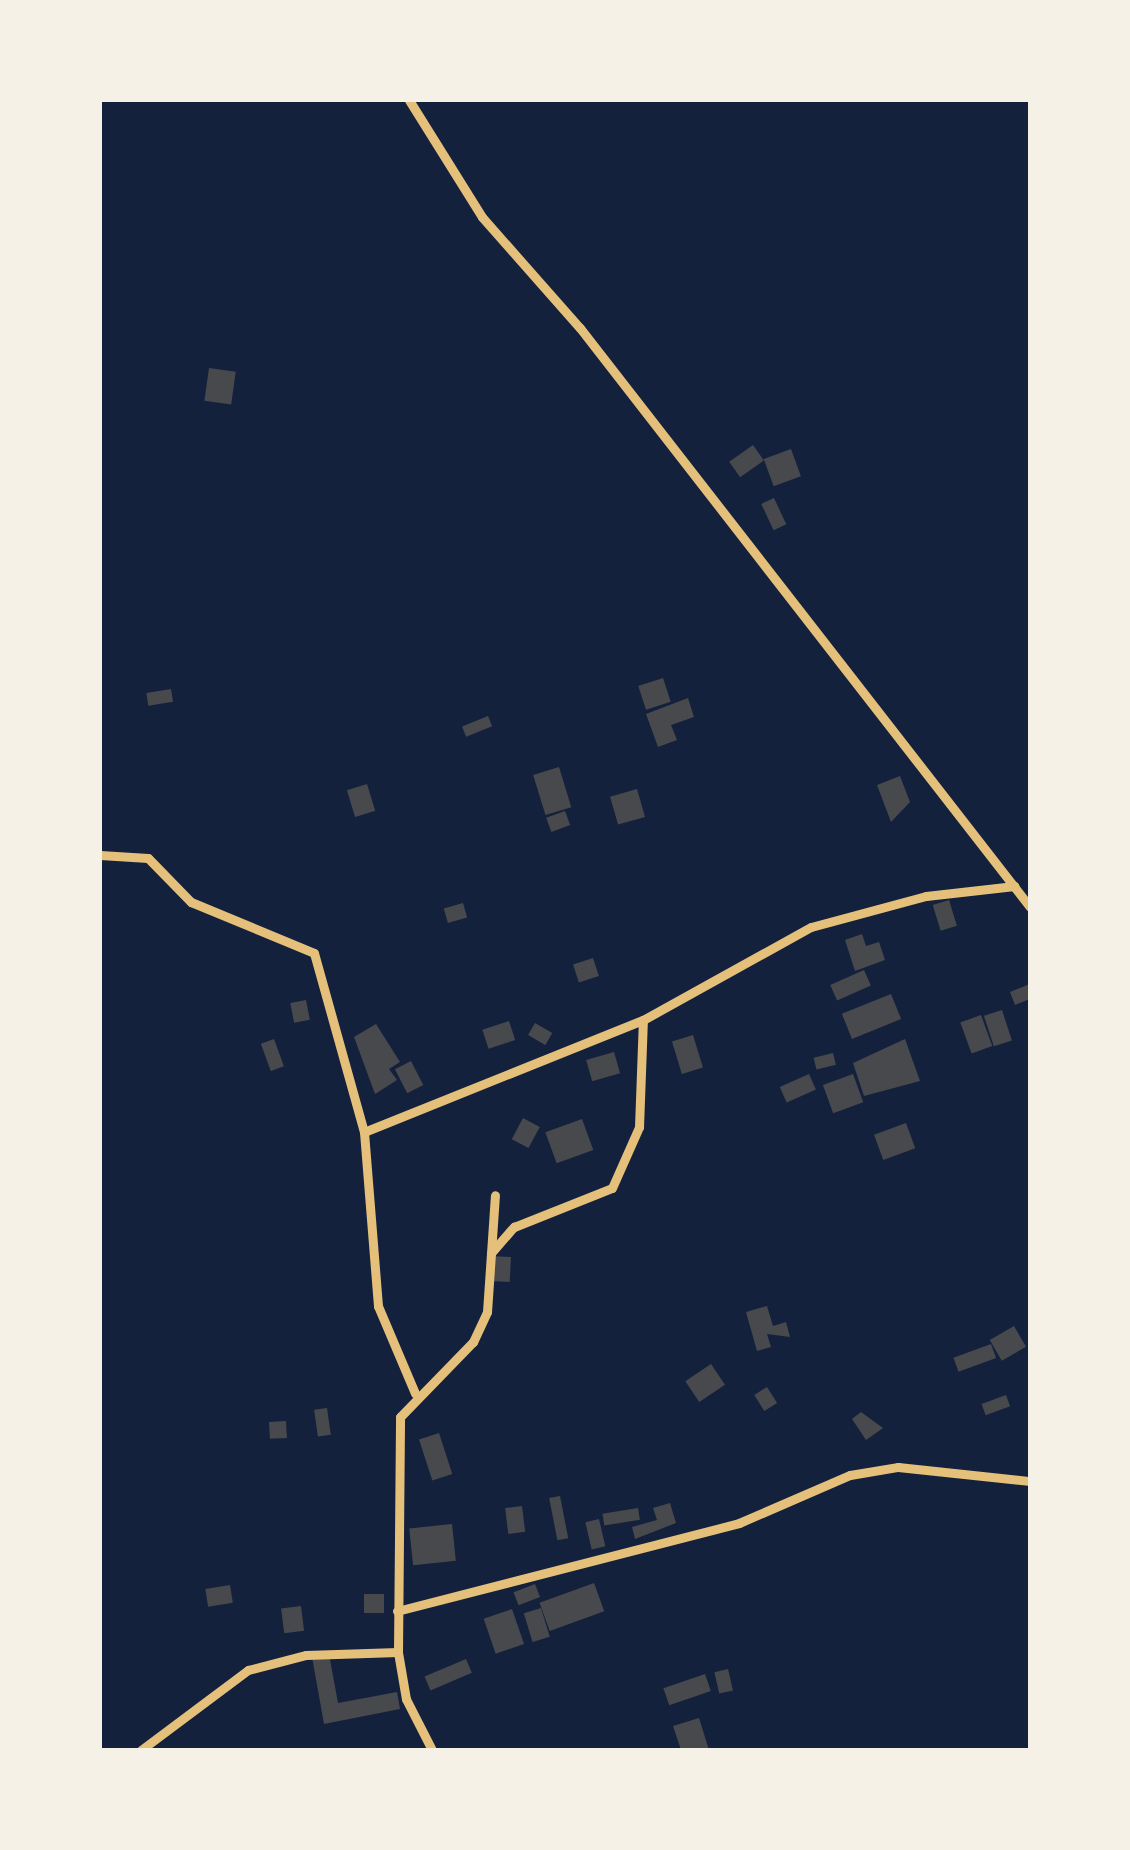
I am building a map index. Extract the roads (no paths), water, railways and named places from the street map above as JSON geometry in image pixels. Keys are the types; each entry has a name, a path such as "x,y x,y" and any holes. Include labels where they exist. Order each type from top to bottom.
{"street":[{"path":"408,100 482,216 580,328 1030,907"},
{"path":"100,856 148,858 190,902 304,942 364,1132 378,1306 415,1393"},
{"path":"364,1132 643,1020 811,927 926,896 1014,886"},
{"path":"490,1255 514,1227 612,1188 639,1127 643,1020"},
{"path":"432,1750 406,1698 398,1652 400,1417 415,1393 473,1342 487,1312 495,1194"},
{"path":"397,1610 739,1522 850,1475 898,1467 1030,1480"},
{"path":"141,1750 248,1670 306,1656 398,1652"}]}
